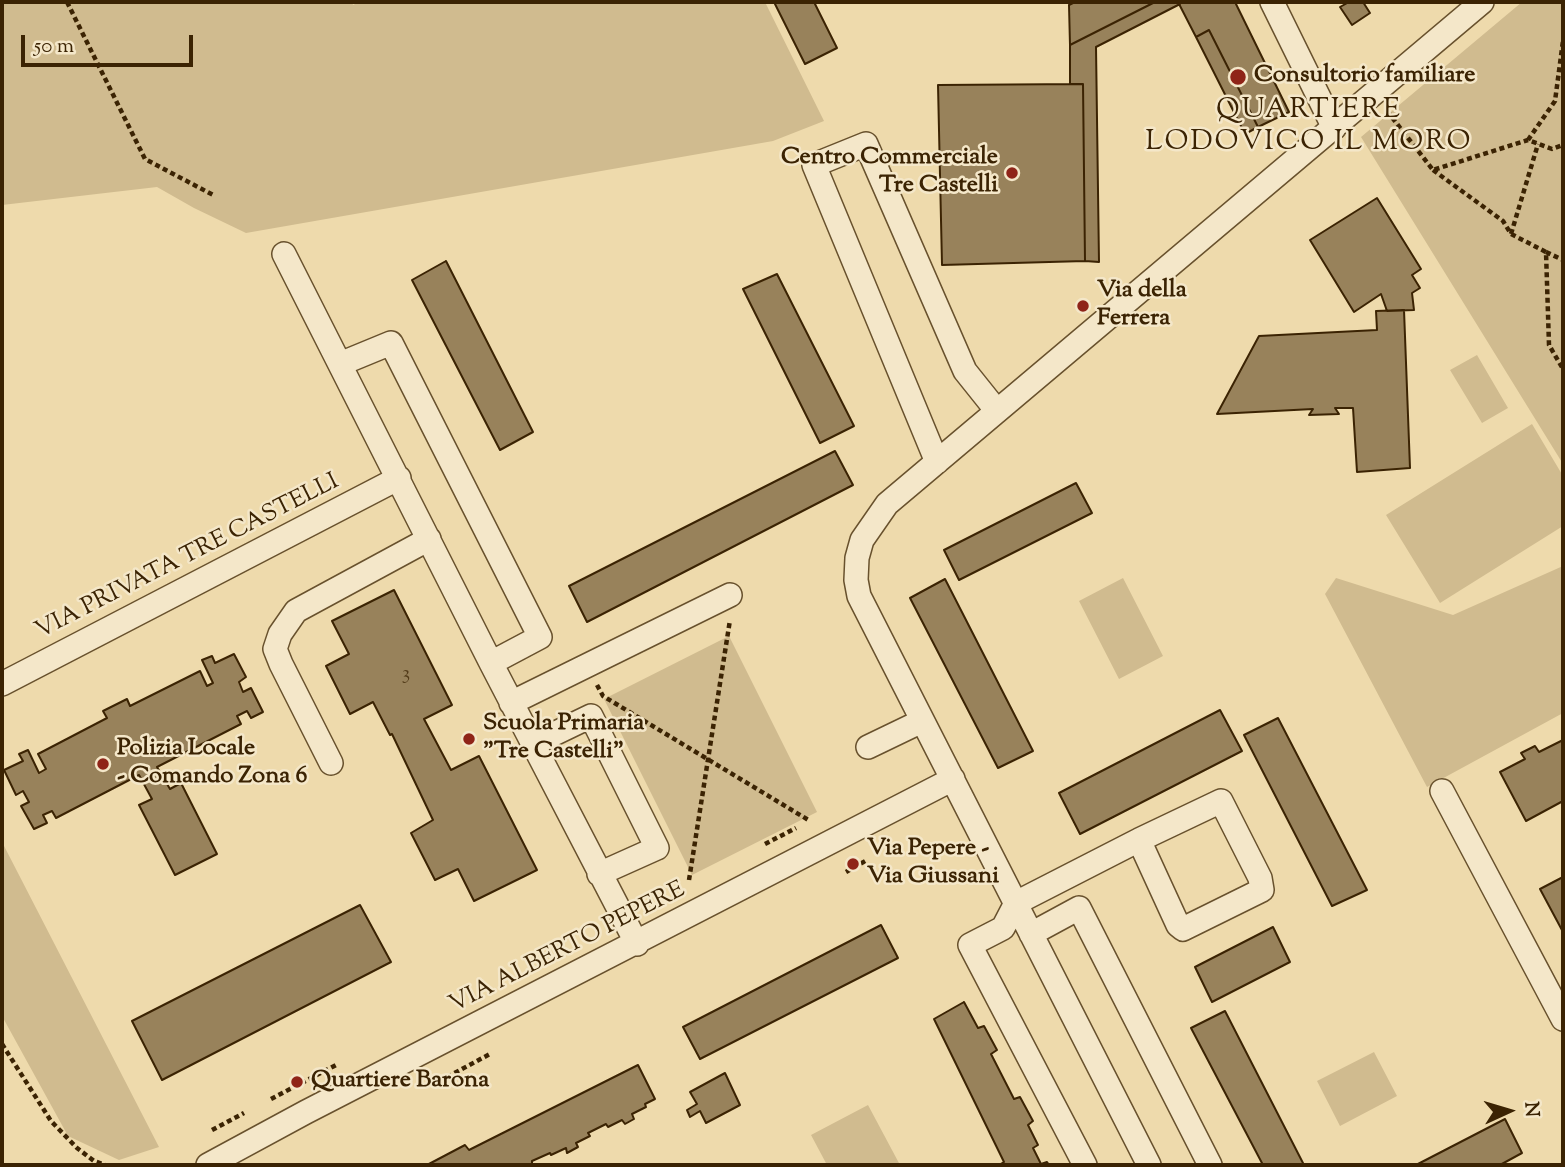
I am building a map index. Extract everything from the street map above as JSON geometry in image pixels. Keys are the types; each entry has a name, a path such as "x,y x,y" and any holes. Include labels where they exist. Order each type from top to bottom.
{"street":[{"path":"1272,2 1334,128"},
{"path":"1149,1165 859,596 856,580 857,558 862,540 887,504 1482,2"},
{"path":"937,462 814,165 866,144 965,371 997,411"},
{"path":"284,254 637,944"},
{"path":"340,364 391,343 540,637 491,663"},
{"name":"VIA PRIVATA TRE CASTELLI","path":"2,684 399,478"},
{"path":"331,763 275,649 280,634 296,611 429,538"},
{"path":"511,702 659,632 730,605"},
{"path":"533,744 591,716 657,848 599,874"},
{"path":"868,747 922,721"},
{"name":"VIA ALBERTO PEPERE","path":"208,1165 953,779"},
{"path":"1443,791 1563,1019"},
{"path":"1085,1165 970,945 1003,928 1016,903 1139,840 1221,801 1260,878 1262,890 1183,929 1178,925 1139,840"},
{"path":"1031,934 1079,908 1210,1165"}],"path":[{"path":"67,2 145,159 215,196"},
{"path":"1433,170 1528,140 1555,101 1563,41"},
{"path":"1387,111 1433,170 1503,220 1511,234 1563,260"},
{"path":"1528,140 1552,149 1563,145"},
{"path":"1511,234 1538,144"},
{"path":"1546,252 1549,345 1563,369"},
{"path":"689,880 730,605"},
{"path":"586,665 603,696 810,821"},
{"path":"765,844 796,828"},
{"path":"845,872 867,860"},
{"path":"2,1044 51,1121 77,1148 94,1161 105,1165"},
{"path":"432,1085 490,1054"},
{"path":"271,1099 336,1065"},
{"path":"212,1130 244,1113"}],"shaded area":[{"path":"2,2 352,2 353,5 359,2 765,2 824,121 773,141 246,233 157,187 2,205"},
{"path":"1522,2 1563,2 1563,464 1361,137"},
{"path":"1477,355 1508,408 1482,423 1450,370"},
{"path":"1532,424 1563,476 1563,526 1440,603 1386,515"},
{"path":"1563,566 1563,713 1427,787 1325,594 1336,578 1453,615"},
{"path":"1123,578 1163,656 1119,679 1079,601"},
{"path":"729,636 817,812 692,875 604,699"},
{"path":"2,842 159,1147 119,1160 68,1136 2,1016"},
{"path":"1374,1052 1397,1096 1340,1126 1317,1081"},
{"path":"868,1105 900,1165 827,1165 811,1135"}],"building":[{"path":"774,2 814,2 837,48 805,64"},
{"path":"1075,2 1155,2 1070,45 1069,5"},
{"path":"1155,2 1180,4 1096,47 1099,262 1085,261 1083,84 1070,84 1070,45"},
{"path":"1178,2 1235,2 1289,112 1258,127 1209,30 1196,37"},
{"path":"1349,2 1363,2 1370,13 1352,25 1340,7"},
{"path":"1209,30 1258,127 1245,134 1196,37"},
{"name":"Centro Commerciale Tre Castelli","path":"1083,84 1085,261 942,265 938,85"},
{"path":"1377,198 1421,269 1412,275 1420,288 1412,293 1414,310 1387,311 1381,294 1354,312 1310,240"},
{"path":"446,261 533,432 500,450 412,280"},
{"path":"777,274 854,426 820,443 743,289"},
{"path":"1404,310 1410,468 1357,472 1353,408 1335,408 1339,414 1309,415 1313,409 1217,414 1259,336 1377,330 1376,311"},
{"path":"835,451 853,485 587,622 569,586"},
{"path":"1076,483 1092,513 959,580 944,550"},
{"path":"945,579 1033,751 998,768 910,598"},
{"path":"394,590 452,705 424,719 451,770 479,756 537,870 474,901 458,869 435,880 411,833 433,820 392,734 390,735 373,702 350,714 326,666 349,654 332,621"},
{"name":"Polizia Locale - Comando Zona 6","path":"234,654 246,677 239,682 243,692 251,688 263,712 251,718 247,711 237,716 241,724 157,767 170,789 181,783 217,854 175,875 139,805 152,799 139,775 56,818 52,811 43,815 47,823 34,829 21,806 29,802 23,791 16,795 4,770 23,761 19,754 28,750 39,773 46,769 38,754 107,718 103,711 127,699 130,706 200,671 207,686 213,683 202,660 212,656 215,663"},
{"path":"1220,710 1242,751 1080,834 1059,793"},
{"path":"1278,718 1367,890 1332,906 1244,735"},
{"path":"1563,740 1563,801 1526,821 1500,772 1525,759 1521,753 1535,746 1539,752"},
{"path":"1563,877 1563,932 1540,889"},
{"path":"360,905 391,962 162,1080 132,1021"},
{"path":"881,925 898,958 700,1059 683,1027"},
{"path":"1273,927 1290,962 1212,1002 1195,967"},
{"path":"964,1002 978,1028 984,1026 997,1050 991,1054 1014,1099 1020,1097 1033,1121 1028,1125 1038,1145 1033,1148 1041,1164 1047,1162 1049,1165 999,1165 1004,1162 934,1019"},
{"path":"1225,1011 1304,1165 1263,1165 1191,1028"},
{"path":"638,1065 655,1099 632,1114 634,1119 625,1124 622,1120 588,1133 590,1136 576,1143 578,1147 567,1153 566,1148 551,1155 550,1153 532,1161 532,1165 427,1165 465,1145 469,1150"},
{"path":"725,1073 740,1105 706,1123 700,1111 690,1117 687,1110 697,1104 690,1092"},
{"path":"1505,1119 1522,1153 1500,1165 1416,1165"}],"place":[{"name":"Consultorio familiare","path":"1238,77"},
{"name":"Centro Commerciale Tre Castelli","path":"1012,173"},
{"name":"Via della Ferrera","path":"1083,306"},
{"name":"Scuola Primaria \"Tre Castelli\"","path":"469,739"},
{"name":"Polizia Locale - Comando Zona 6","path":"103,764"},
{"name":"Via Pepere - Via Giussani","path":"853,864"},
{"name":"Quartiere Barona","path":"297,1082"}],"district":[{"name":"QUARTIERE LODOVICO IL MORO","path":"1309,128"}]}
